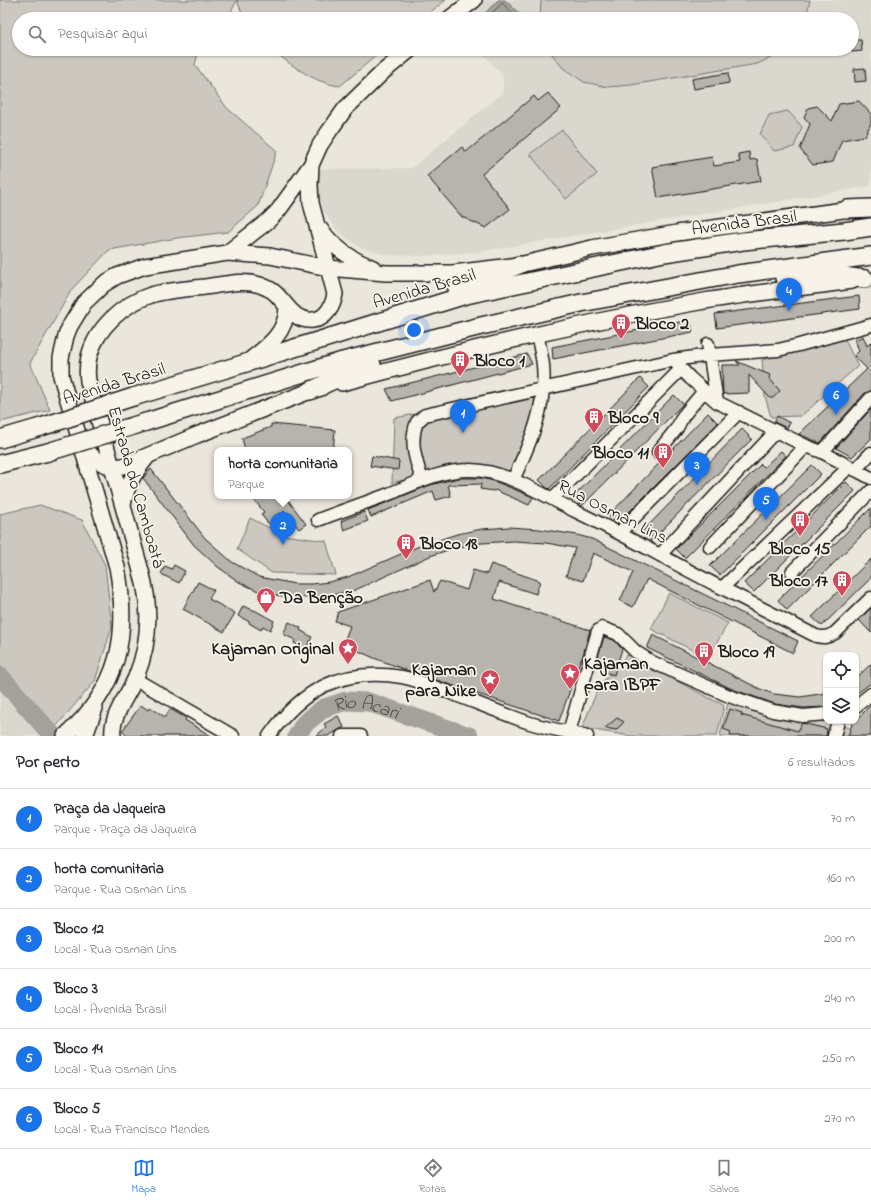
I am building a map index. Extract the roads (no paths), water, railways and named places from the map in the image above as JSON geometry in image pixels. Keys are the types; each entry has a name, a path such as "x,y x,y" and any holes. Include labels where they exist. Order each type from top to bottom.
{"highway":[{"path":"847,209 871,207"},
{"name":"Avenida Brasil","path":"0,439 466,295 664,253 743,241 871,227"},
{"path":"0,464 48,452 339,362 477,327 581,303 745,273 871,256"},
{"path":"354,329 413,304 519,265"},
{"path":"650,291 803,276 836,275 868,279"},
{"path":"310,392 351,372 441,343 477,327"}],"main road":[{"path":"458,12 474,0"},
{"path":"227,253 268,221 278,210 311,165 320,145 345,109 384,71 402,56"},
{"path":"311,165 311,203 328,268"},
{"name":"Avenida Brasil","path":"519,265 592,248 669,234 847,209"},
{"path":"315,222 323,233 339,249 353,259 386,273"},
{"path":"85,736 98,700 115,665 122,634 122,604 117,567 62,383 61,369 63,346 70,326 84,303 104,284 127,271 145,266 227,253 270,256 328,268 386,273 453,273 519,265"},
{"name":"Estrada do Camboatá","path":"113,736 113,728 116,717 135,679 146,641 147,599 144,582 88,381 87,367 90,351 103,329 115,316 131,304 151,295 164,292 250,283 268,288 298,317 306,320 320,318 331,308 335,294 328,268"},
{"path":"80,441 92,457 103,464 112,467 123,466 197,435 310,392 419,362 606,319 701,302 868,279"},
{"path":"246,363 276,338 285,321 287,308"},
{"path":"123,506 128,486 135,472 148,456"},
{"path":"66,735 98,700"}],"street":[{"path":"422,480 413,454 413,446 415,426 420,418 426,415 673,360 709,349 778,350 871,325"},
{"path":"513,480 531,441 536,426 542,390 543,363 537,334"},
{"path":"709,349 717,402"},
{"path":"673,360 681,370 717,402 806,446 822,452 871,478"},
{"path":"552,499 681,370"},
{"path":"658,452 678,428 683,416 704,391"},
{"path":"822,452 871,398"},
{"path":"619,533 739,412"},
{"path":"660,555 776,431"},
{"path":"710,547 806,446"},
{"path":"722,588 852,468 871,453"},
{"name":"Rua Osman Lins","path":"318,520 389,494 422,480 452,472 469,470 491,473 513,480 552,499 816,636 829,637 835,633 871,598"},
{"path":"792,572 871,491"},
{"path":"569,732 598,631 602,628 618,634 636,652 652,662 730,696 774,711 803,716 823,714"},
{"path":"269,736 293,708 321,686 338,680 359,676 381,675 402,677 423,683 531,723 586,736"},
{"path":"135,679 233,736"},
{"path":"859,704 871,694"},
{"path":"834,736 837,724"},
{"path":"342,736 361,736"}],"water":[{"path":"498,0 505,0 518,12 486,12"}],"waterway":[{"name":"Rio Acari","path":"0,676 53,736"},
{"name":"Rio Acari","path":"297,736 304,724 324,708 346,701 368,702 469,736"}],"place":[{"name":"Bloco 3","path":"789,311"},
{"name":"Bloco 2","path":"621,340"},
{"name":"Bloco 1","path":"460,377"},
{"name":"Bloco 5","path":"836,415"},
{"name":"Praça da Jaqueira","path":"463,433"},
{"name":"Bloco 9","path":"594,434"},
{"name":"Bloco 11","path":"663,469"},
{"name":"Bloco 12","path":"697,485"},
{"name":"Bloco 14","path":"766,520"},
{"name":"Bloco 15","path":"800,537"},
{"name":"horta comunitaria","path":"283,545"},
{"name":"Bloco 18","path":"406,560"},
{"name":"Bloco 17","path":"842,597"},
{"name":"Da Benção","path":"266,614"},
{"name":"Kajaman Original","path":"348,665"},
{"name":"Bloco 19","path":"704,668"},
{"name":"Kajaman para IBPF","path":"570,690"},
{"name":"Kajaman para Nike","path":"490,696"}]}
